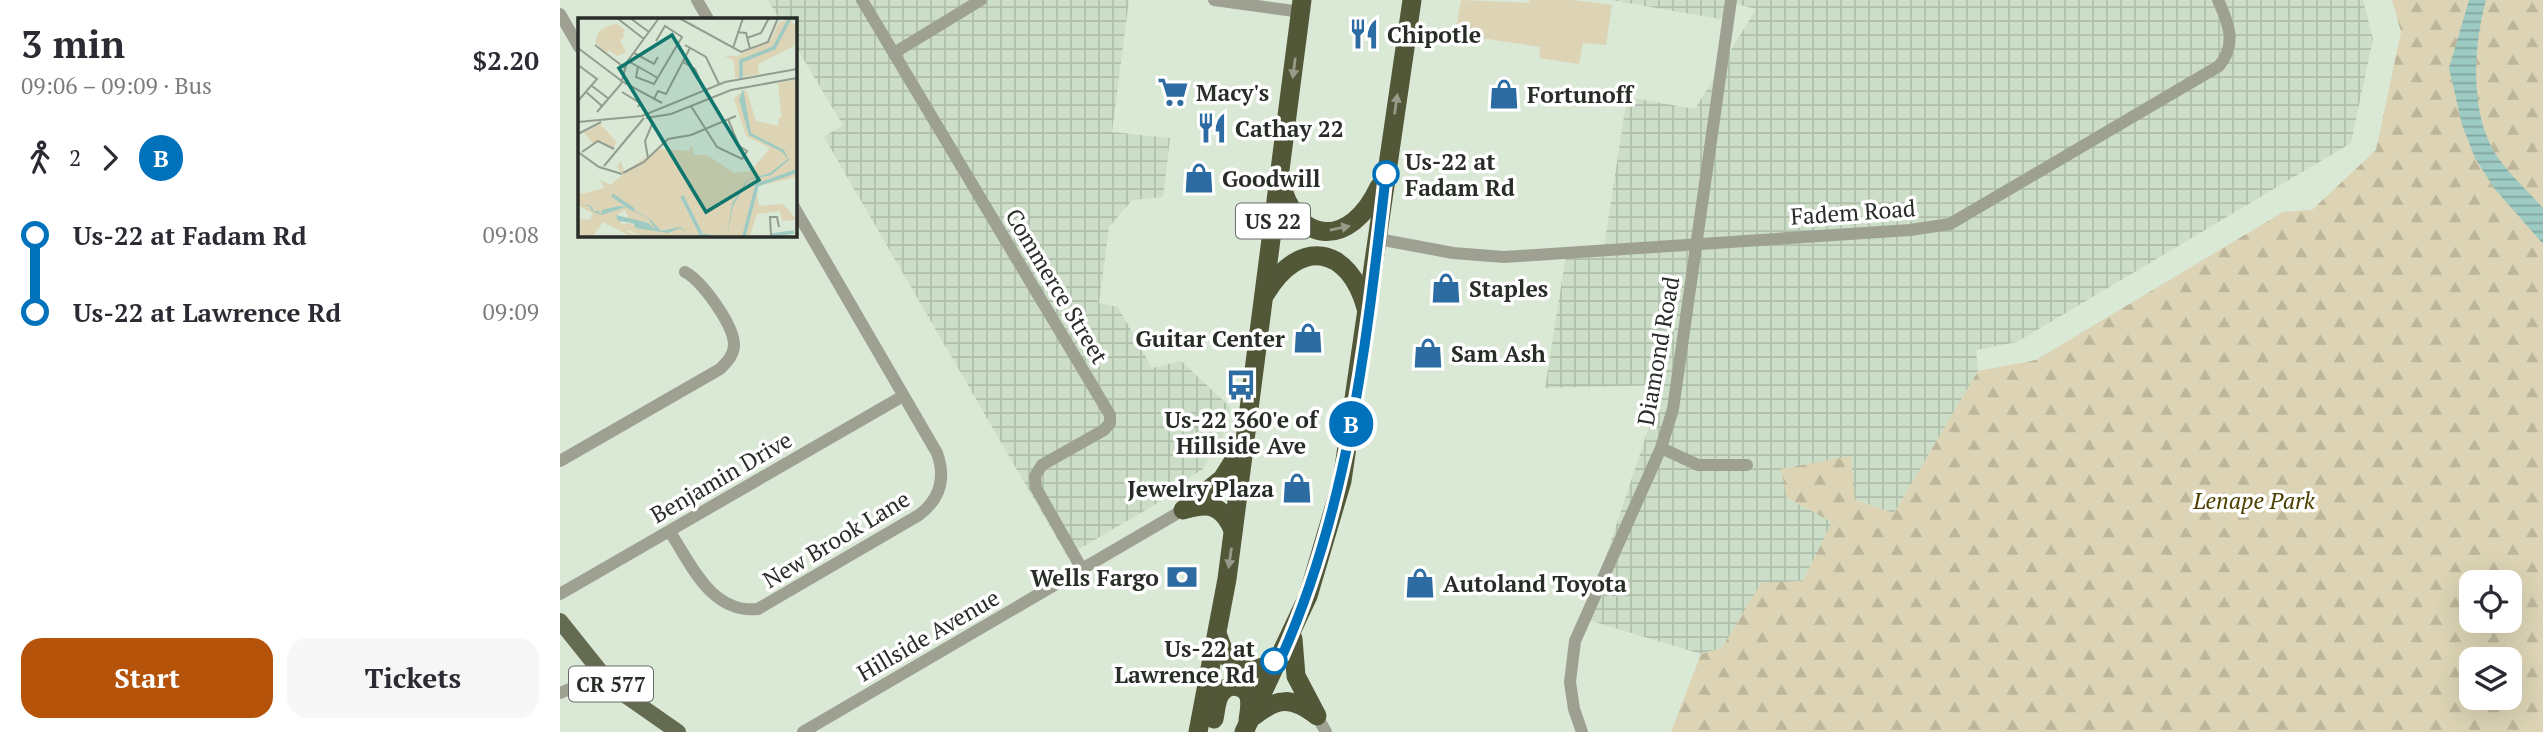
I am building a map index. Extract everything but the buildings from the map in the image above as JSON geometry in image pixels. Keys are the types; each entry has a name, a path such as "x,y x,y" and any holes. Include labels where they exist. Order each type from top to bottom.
{"highway":[{"path":"1247,726 1293,630 1324,549 1339,490 1412,0"},
{"name":"US 22","path":"1198,732 1218,635 1302,6"},
{"path":"1279,176 1287,201 1300,219 1319,230 1337,231 1353,225 1365,214 1387,171"},
{"path":"1264,296 1277,275 1290,263 1306,256 1323,256 1339,262 1352,274 1367,312"},
{"path":"1183,510 1222,480 1245,442"},
{"path":"1183,510 1201,505 1215,506 1226,515 1233,530"},
{"path":"1293,630 1296,676 1322,724"},
{"path":"1218,635 1227,658 1239,669 1258,670 1282,656"},
{"path":"1209,732 1220,694 1231,686 1242,688 1249,696 1247,726"},
{"path":"1247,726 1271,703 1281,700 1299,703 1322,724"}],"main road":[{"name":"CR 577","path":"560,621 602,676 639,706 678,732"}],"street":[{"path":"697,0 707,18"},
{"name":"Commerce Street","path":"862,0 1110,415 1110,423 1104,430 1042,466 1035,476 1036,488 1082,569"},
{"path":"894,53 981,0"},
{"path":"1214,0 1302,6"},
{"name":"Diamond Road","path":"1582,732 1574,709 1570,682 1574,641 1661,448 1673,409 1731,0"},
{"name":"Fadem Road","path":"1378,239 1453,253 1504,257 1910,230 1950,224 1963,219 2219,66 2228,52 2231,35 2218,0"},
{"path":"560,14 578,45"},
{"name":"New Brook Lane","path":"670,532 704,584 719,600 741,609 767,606 919,514 934,500 942,481 941,464 796,210"},
{"path":"560,461 720,369 730,358 734,345 731,332 701,283 685,272"},
{"name":"Benjamin Drive","path":"560,594 902,396"},
{"path":"1661,448 1698,465 1747,464"},
{"name":"Hillside Avenue","path":"803,732 1183,510"},
{"path":"560,693 602,676"}],"shaded area":[{"path":"768,0 1129,0 1112,132 1170,138 1163,197 1132,200 1109,227 1099,303 1118,307 1152,368 1181,361 1230,407 1223,436 1202,470 1169,489 1171,494 1168,497 1067,556 824,137 843,125 796,47 796,18 778,18"},
{"path":"1611,0 2363,0 2373,39 2351,143 2017,342 1976,350 1978,371 1894,513 1855,500 1787,498 1832,522 1803,581 1761,584 1722,648 1701,654 1585,619 1663,385 1545,388 1566,255 1603,253 1627,97 1695,109 1756,9 1733,3 1731,21"}],"green space":[{"path":"1461,0 1529,3 1529,0 1573,0 1612,5 1606,45 1583,43 1579,64 1539,58 1540,47 1455,34"},
{"name":"Lenape Park","path":"2392,0 2543,0 2543,732 1671,732 1701,654 1722,648 1761,583 1803,581 1832,522 1787,498 1781,469 1851,456 1855,500 1894,513 1978,371 2036,360 2283,212 2312,210 2376,150 2401,32"}],"water":[{"path":"2469,0 2486,0 2476,60 2482,123 2499,159 2543,208 2543,244 2494,188 2475,158 2462,125 2449,68"}],"bus line":[{"name":"B","path":"1274,661 1282,656 1308,596 1342,481 1386,174"}],"place":[{"name":"Chipotle","path":"1364,34"},
{"name":"Macy's","path":"1173,92"},
{"name":"Fortunoff","path":"1504,94"},
{"name":"Cathay 22","path":"1212,128"},
{"name":"Us-22 at Fadam Rd","path":"1386,174"},
{"name":"Goodwill","path":"1199,178"},
{"name":"Staples","path":"1446,288"},
{"name":"Guitar Center","path":"1308,338"},
{"name":"Sam Ash","path":"1428,353"},
{"name":"Us-22 360'e of Hillside Ave","path":"1241,385"},
{"name":"Jewelry Plaza","path":"1297,488"},
{"name":"Wells Fargo","path":"1182,577"},
{"name":"Autoland Toyota","path":"1420,583"},
{"name":"Us-22 at Lawrence Rd","path":"1274,661"}]}
